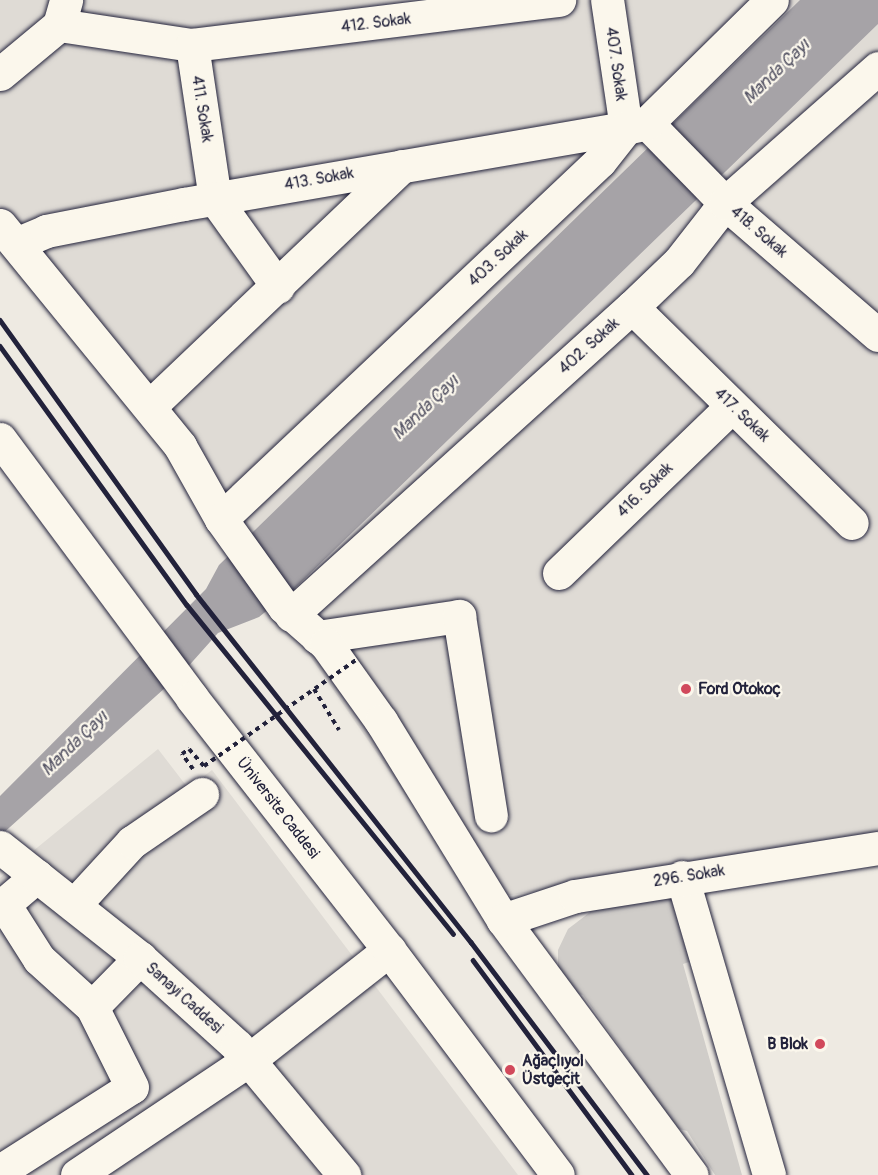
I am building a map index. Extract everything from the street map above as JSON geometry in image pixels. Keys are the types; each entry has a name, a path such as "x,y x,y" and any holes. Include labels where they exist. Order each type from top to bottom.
{"main road":[{"name":"412. Sokak","path":"192,45 559,0"},
{"name":"407. Sokak","path":"607,0 636,126"},
{"name":"403. Sokak","path":"228,529 600,161 772,0"},
{"path":"0,74 62,13 192,45"},
{"name":"411. Sokak","path":"192,45 215,199 278,287"},
{"name":"402. Sokak","path":"287,611 632,307 678,262 725,203 878,68"},
{"name":"413. Sokak","path":"8,234 46,231 215,199 636,126"},
{"name":"418. Sokak","path":"636,126 877,331"},
{"path":"150,406 278,287 402,166"},
{"path":"8,234 150,406 180,446 228,529 287,611 317,637 381,721 503,920 692,1175"},
{"name":"417. Sokak","path":"632,307 852,523"},
{"name":"416. Sokak","path":"559,573 732,406"},
{"name":"Üniversite Caddesi","path":"0,439 192,698 389,950 558,1175"},
{"path":"317,637 459,616 491,815"},
{"path":"74,905 132,842 201,778"},
{"name":"296. Sokak","path":"503,920 575,896 682,877 878,848"},
{"path":"0,1171 132,1087 92,1008 39,959 4,904 13,861"},
{"name":"Sanayi Caddesi","path":"13,861 74,905 140,958 250,1059 344,1175"},
{"path":"682,877 769,1175"},
{"path":"77,1175 250,1059 389,950"},
{"path":"92,1008 140,958"}],"path":[{"path":"201,778 314,689 356,660"},
{"path":"314,689 339,730"},
{"path":"189,749 201,778 182,754 189,749"}],"shaded area":[{"path":"0,0 878,0 878,839 478,900 0,206"},
{"path":"158,749 188,788 212,770 518,1175 0,1175 0,878"},
{"path":"676,889 698,959 683,964 742,1175 715,1175 687,1131 671,1127 628,1074 629,1060 583,995 571,992 558,972 558,950 568,929 602,903"}],"water":[{"name":"Manda Çayı","path":"800,0 878,0 878,24 295,588 259,617 218,633 185,670 0,836 0,796 206,589 219,565"}],"railway":[{"path":"0,320 196,594 471,942 647,1175"},
{"path":"0,346 187,605 453,934"},
{"path":"473,960 632,1175"}],"place":[{"name":"Ford Otokoç","path":"686,689"},
{"name":"B Blok","path":"820,1044"},
{"name":"Ağaçlıyol Üstgeçit","path":"510,1070"}]}
